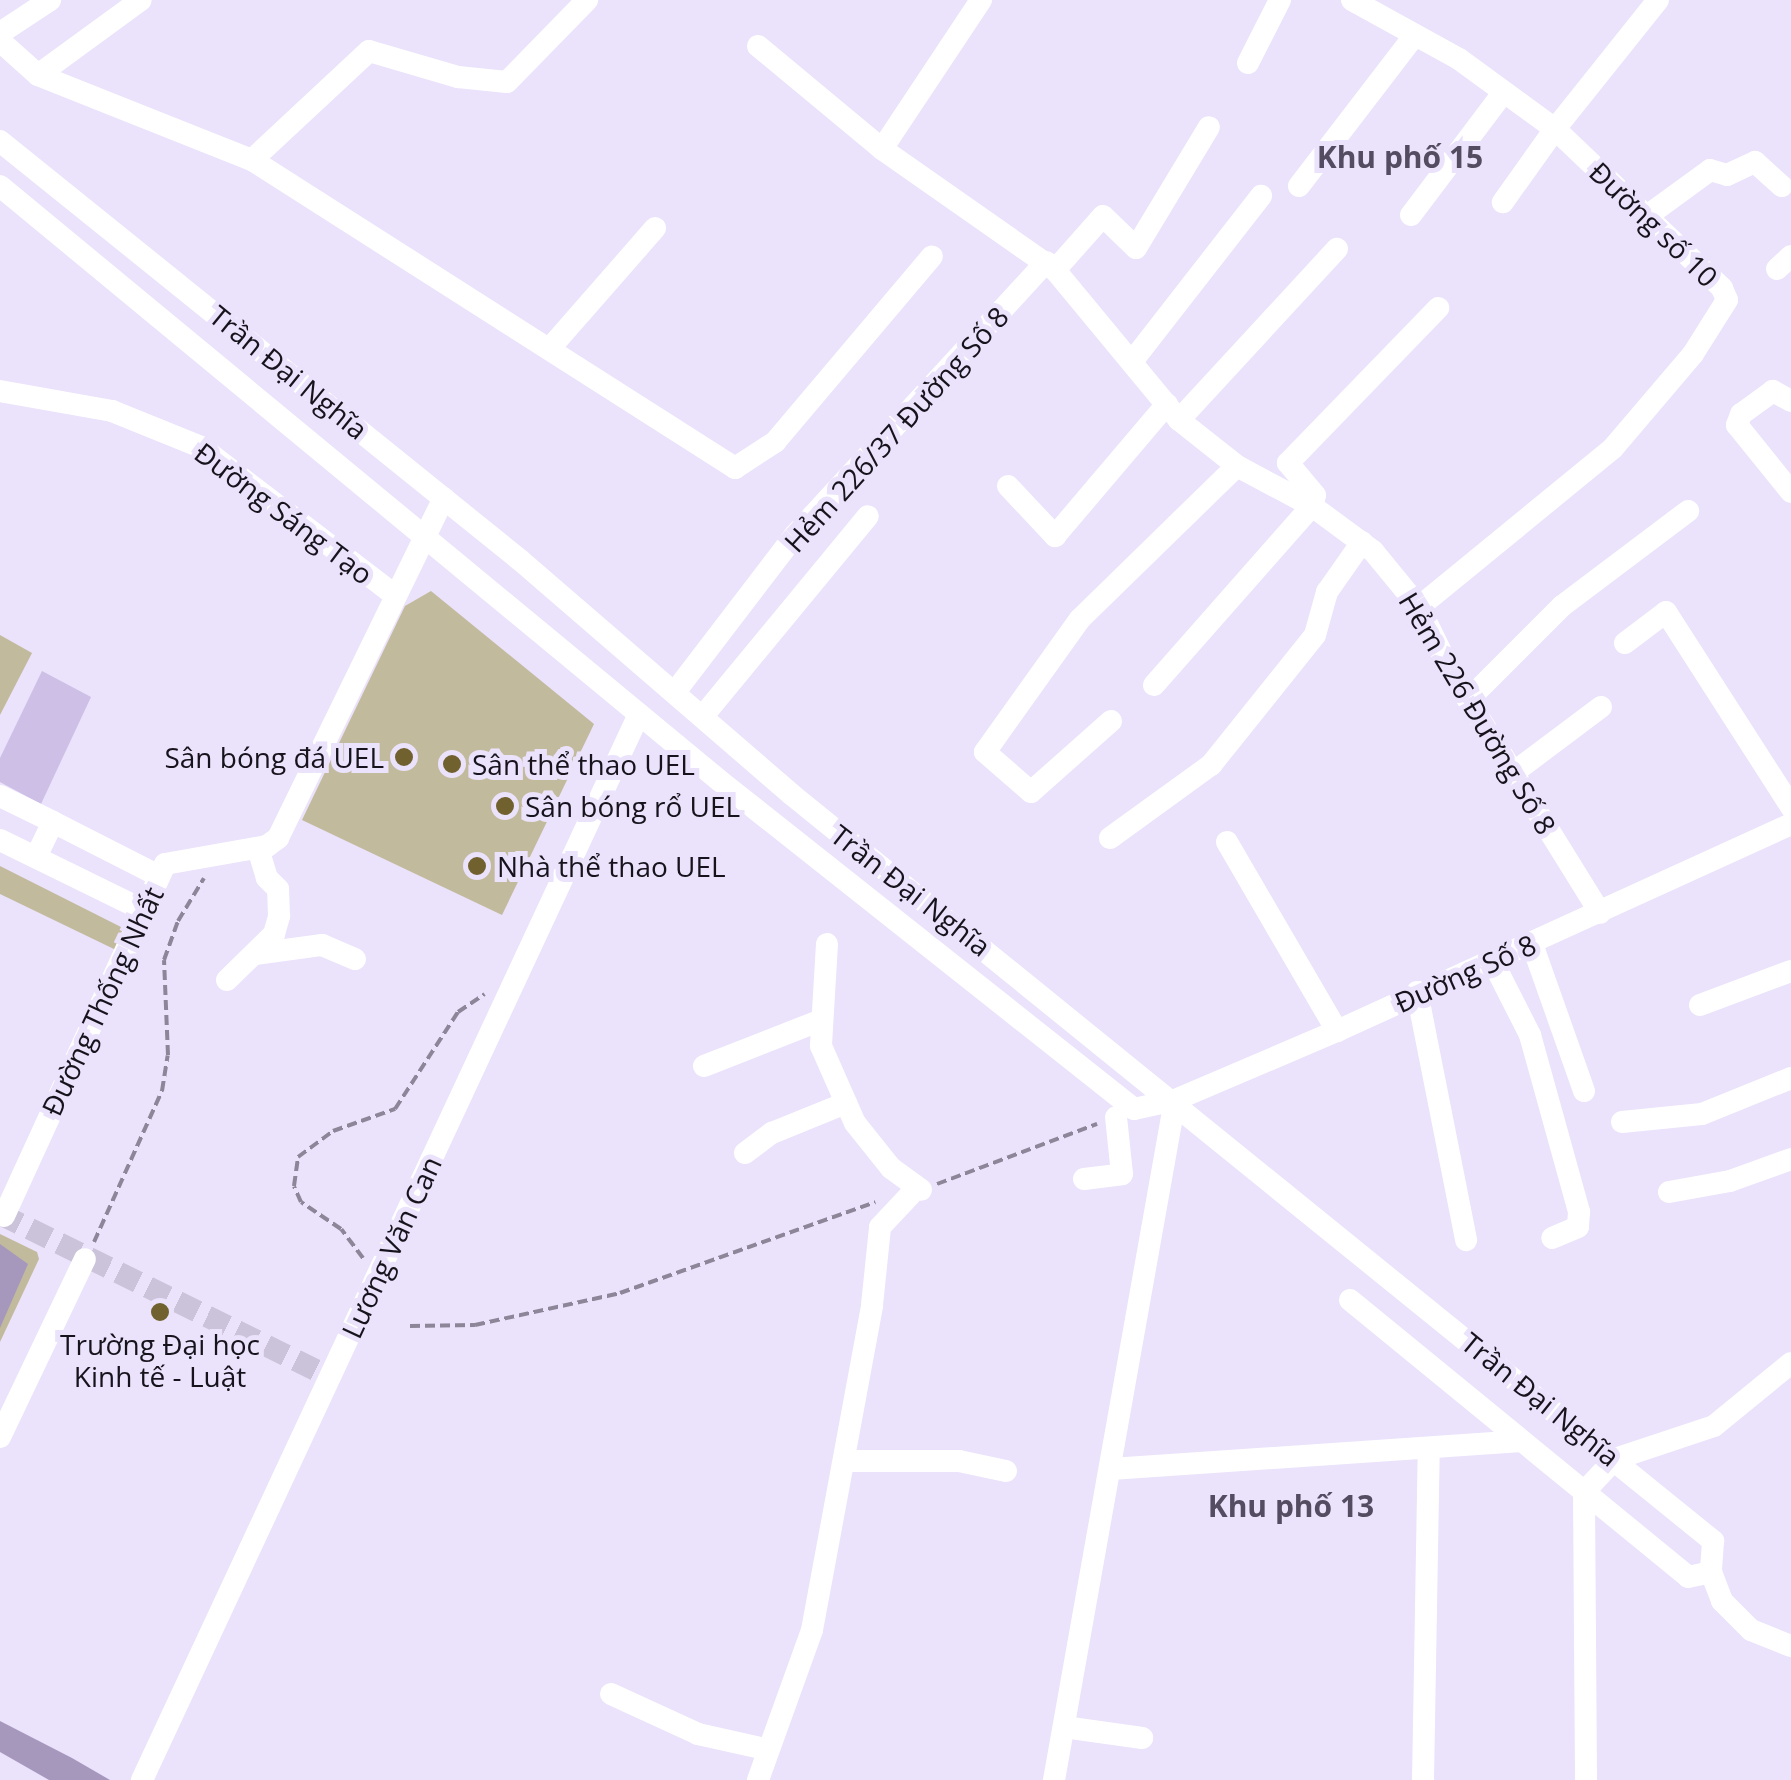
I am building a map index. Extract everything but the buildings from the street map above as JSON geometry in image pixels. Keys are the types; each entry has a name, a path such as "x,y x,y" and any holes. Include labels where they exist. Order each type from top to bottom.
{"street":[{"path":"0,33 50,0"},
{"path":"38,74 140,0"},
{"path":"252,160 369,51 394,53 458,77 506,82 587,0"},
{"path":"882,150 981,0"},
{"path":"1248,63 1280,0"},
{"name":"Đường số 10","path":"1352,0 1415,35 1555,129 1722,288 1726,300 1693,354 1613,448 1419,607"},
{"path":"1503,202 1555,129 1658,0"},
{"path":"1300,186 1415,35"},
{"path":"0,41 38,74 252,160 551,347 735,468 776,442 932,256"},
{"name":"Hẻm 226 Đường Số 8","path":"758,46 882,150 1050,266 1134,359 1173,412 1238,466 1312,506 1362,542 1419,607 1468,700 1600,913"},
{"path":"1410,214 1503,93"},
{"name":"Hẻm 226/37 Đường Số 8","path":"675,692 795,534 1050,266 1103,216 1136,248 1209,128"},
{"name":"Trần Đại Nghĩa","path":"4,150 444,498 769,776 1175,1100 1713,1541 1700,1575 1751,1630 1791,1646"},
{"path":"1646,216 1710,170 1728,175 1756,162 1782,186"},
{"name":"Trần Đại Nghĩa","path":"0,186 1125,1113"},
{"path":"1134,359 1261,196"},
{"path":"551,347 654,228"},
{"path":"1008,486 1055,536 1337,249"},
{"path":"1154,685 1312,506 1314,495 1288,463 1438,308"},
{"name":"Đường Sáng Tạo","path":"0,391 112,411 200,447 393,594"},
{"path":"1791,401 1772,391 1741,414 1737,425 1791,492"},
{"path":"1111,721 1031,792 984,752 1080,619 1238,466"},
{"path":"228,980 274,934 279,916 278,890 267,878 258,848 278,838 422,534 444,498"},
{"path":"1468,700 1562,606 1688,511"},
{"path":"703,716 868,516"},
{"path":"1110,838 1211,765 1315,635 1327,592 1362,542"},
{"path":"1624,642 1666,612 1791,807"},
{"path":"1513,773 1601,707"},
{"name":"Lương Văn Can","path":"144,1776 639,714"},
{"path":"745,802 769,776"},
{"path":"0,796 160,876"},
{"path":"36,857 52,822"},
{"name":"Đường Số 8","path":"1125,1113 1175,1100 1337,1031 1791,824"},
{"path":"0,840 143,910"},
{"path":"1227,842 1337,1031"},
{"name":"Đường Thống Nhất","path":"4,1216 165,864 258,848"},
{"path":"758,1780 765,1749 812,1630 845,1461 880,1227 916,1192 891,1168 846,1102 820,1046 826,944"},
{"path":"1532,944 1584,1091"},
{"path":"255,954 322,945 354,959"},
{"path":"1493,962 1530,1035 1578,1212 1578,1226 1552,1238"},
{"path":"1700,1005 1791,971"},
{"path":"1418,992 1466,1240"},
{"path":"704,1066 819,1021"},
{"path":"1622,1122 1702,1114 1791,1078"},
{"path":"1054,1780 1175,1100"},
{"path":"744,1154 772,1133 846,1102"},
{"path":"1084,1179 1122,1174 1125,1113"},
{"path":"1668,1192 1730,1181 1791,1159"},
{"path":"0,1437 85,1259"},
{"path":"1350,1300 1584,1492 1700,1575"},
{"path":"1586,1780 1584,1492 1614,1459 1714,1426 1791,1364"},
{"path":"1111,1469 1522,1441"},
{"path":"1423,1780 1429,1448"},
{"path":"845,1461 959,1461 1006,1471"},
{"path":"611,1694 698,1734 765,1749"},
{"path":"1064,1726 1142,1738"}],"path":[{"path":"85,1259 162,1090 168,1054 164,960 178,920 222,854"},
{"path":"367,1297 358,1248 301,1202 294,1186 298,1158 332,1132 394,1109 458,1012 516,978"},
{"path":"410,1326 476,1324 620,1293 840,1210 916,1192 1125,1113"}],"shaded area":[{"name":"Sân thể thao UEL","path":"431,591 594,724 502,915 302,820 405,606"},
{"path":"0,635 32,653 0,715"},
{"path":"0,866 123,928 116,950 0,894"},
{"path":"0,1234 37,1252 39,1259 0,1342"},
{"path":"0,1244 28,1264 0,1328"},
{"path":"0,1721 110,1780 49,1780 0,1752"}],"tunnel":[{"path":"0,1214 330,1377"}],"place":[{"name":"Sân bóng đá UEL","path":"404,757"},
{"name":"Sân thể thao UEL","path":"452,764"},
{"name":"Sân bóng rổ UEL","path":"505,806"},
{"name":"Nhà thể thao UEL","path":"477,866"},
{"name":"Trường Đại học Kinh tế - Luật","path":"160,1312"}],"district":[{"name":"Khu phố 15","path":"1400,157"},
{"name":"Khu phố 13","path":"1291,1506"}]}
